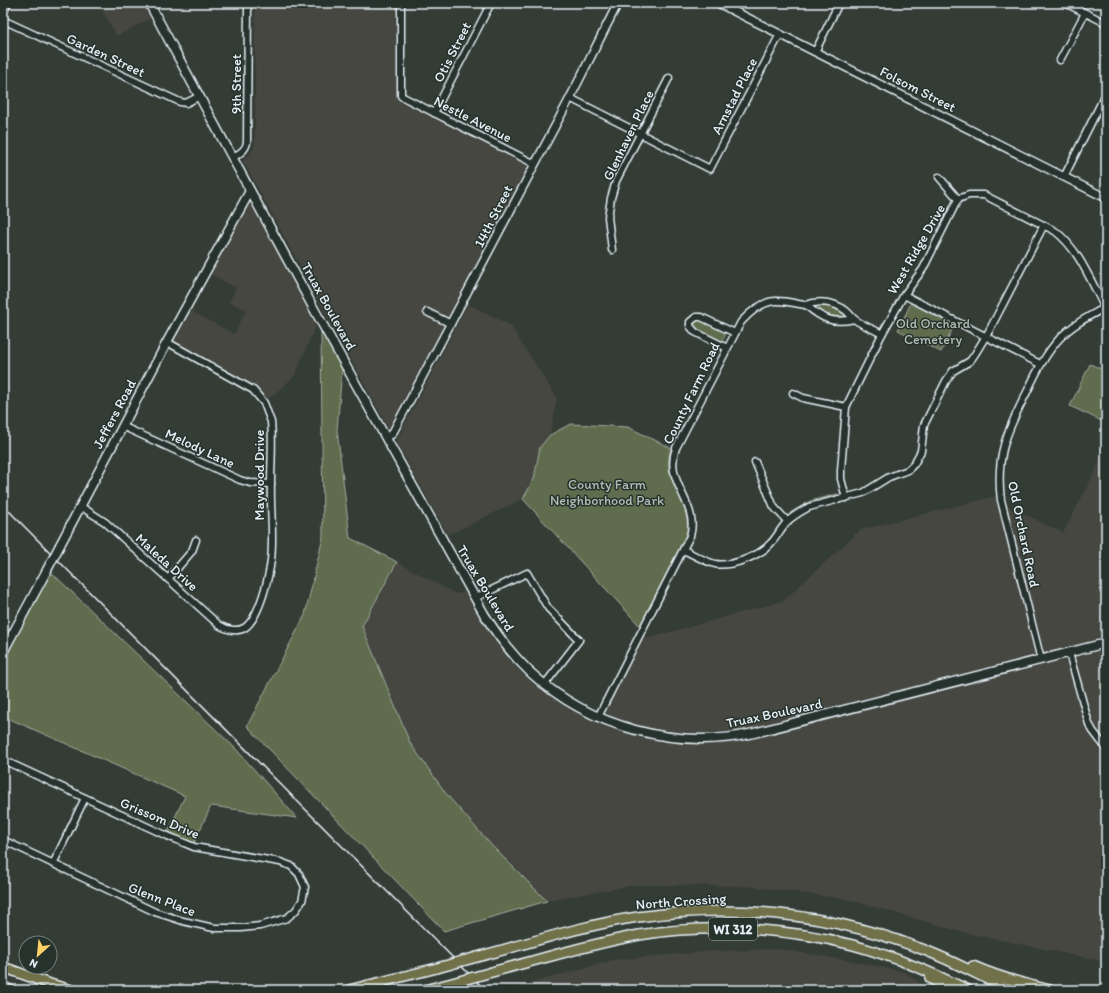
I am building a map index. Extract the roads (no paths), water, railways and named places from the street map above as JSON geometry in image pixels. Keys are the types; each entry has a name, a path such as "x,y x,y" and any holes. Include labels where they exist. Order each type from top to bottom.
{"main road":[{"name":"Truax Boulevard","path":"149,3 250,191 475,598 503,642 518,660 545,684 569,701 598,717 643,732 664,736 701,739 738,736 1106,643"},
{"name":"Jeffers Road","path":"3,652 6,638 47,570 122,426 250,191"},
{"name":"North Crossing","path":"349,990 605,923 676,912 710,910 782,914 853,926 888,936 921,948 1010,990"},
{"name":"WI 312","path":"424,990 603,943 640,935 711,929 746,929 781,932 852,945 919,968 968,990"},
{"path":"921,948 942,952 994,975 1026,985 1050,990"},
{"path":"886,956 949,990"},
{"path":"3,967 50,984 72,990"},
{"path":"3,987 10,990"}],"street":[{"path":"3,12 8,3"},
{"name":"9th Street","path":"233,158 244,151 248,142 248,3"},
{"name":"Nestle Avenue","path":"401,3 401,96 535,164"},
{"name":"Otis Street","path":"434,113 491,3"},
{"name":"14th Street","path":"387,437 392,434 451,324 570,98 618,3"},
{"name":"Folsom Street","path":"718,3 1106,198"},
{"path":"815,52 839,3"},
{"path":"1065,3 1106,23"},
{"path":"1060,60 1085,13"},
{"name":"Garden Street","path":"3,20 180,102 186,103 200,96"},
{"name":"Arnstad Place","path":"640,134 710,169 780,34"},
{"name":"Glenhaven Place","path":"612,250 608,217 616,181 669,78"},
{"path":"1064,177 1106,93"},
{"path":"570,98 640,134"},
{"path":"1099,106 1106,109"},
{"path":"939,178 958,199"},
{"name":"West Ridge Drive","path":"846,498 841,479 841,470 846,407 882,334 904,295 923,269 958,199 970,195 984,195 1044,225 1059,235 1070,245 1105,308"},
{"path":"684,550 706,562 720,565 744,560 759,553 767,547 788,521 801,511 809,507 864,493 889,477 908,470 914,464 920,451 924,425 946,381 953,371 970,361 986,337 1044,225"},
{"path":"904,295 1040,364"},
{"name":"County Farm Road","path":"598,717 684,550 692,529 692,520 689,507 675,475 673,458 676,448 741,322 748,314 759,306 775,301 806,305 817,302 832,303 846,310 854,319 882,334"},
{"name":"County Farm Road","path":"806,305 824,318 833,321 854,319"},
{"name":"Old Orchard Road","path":"1041,660 1001,500 999,486 1000,457 1006,435 1040,364 1060,338 1070,329 1105,308"},
{"path":"427,312 451,324"},
{"path":"727,348 695,332 690,326 690,322 696,317 701,317 735,333"},
{"name":"Maywood Drive","path":"167,342 244,385 258,396 264,404 271,422 272,547 267,580 256,612 248,625 239,630"},
{"path":"793,393 803,398 846,407"},
{"name":"Melody Lane","path":"122,426 240,480 250,483 271,484"},
{"path":"755,462 774,507 788,521"},
{"name":"Maleda Drive","path":"80,506 105,522 219,625 229,630 239,630"},
{"path":"168,579 192,551 196,540"},
{"path":"475,598 527,573 548,608 579,640 545,684"},
{"path":"1069,653 1089,724 1106,748"},
{"name":"Grissom Drive","path":"3,760 194,847 280,862 291,866 299,874 305,887"},
{"path":"53,864 85,798"},
{"name":"Glenn Place","path":"3,840 155,912 183,921 214,928 254,927 287,918 296,910 302,901 305,887"}],"railway":[{"path":"3,505 485,990"}],"park label":[{"name":"Old Orchard Cemetery","path":"933,332"},
{"name":"County Farm Neighborhood Park","path":"607,492"}]}
